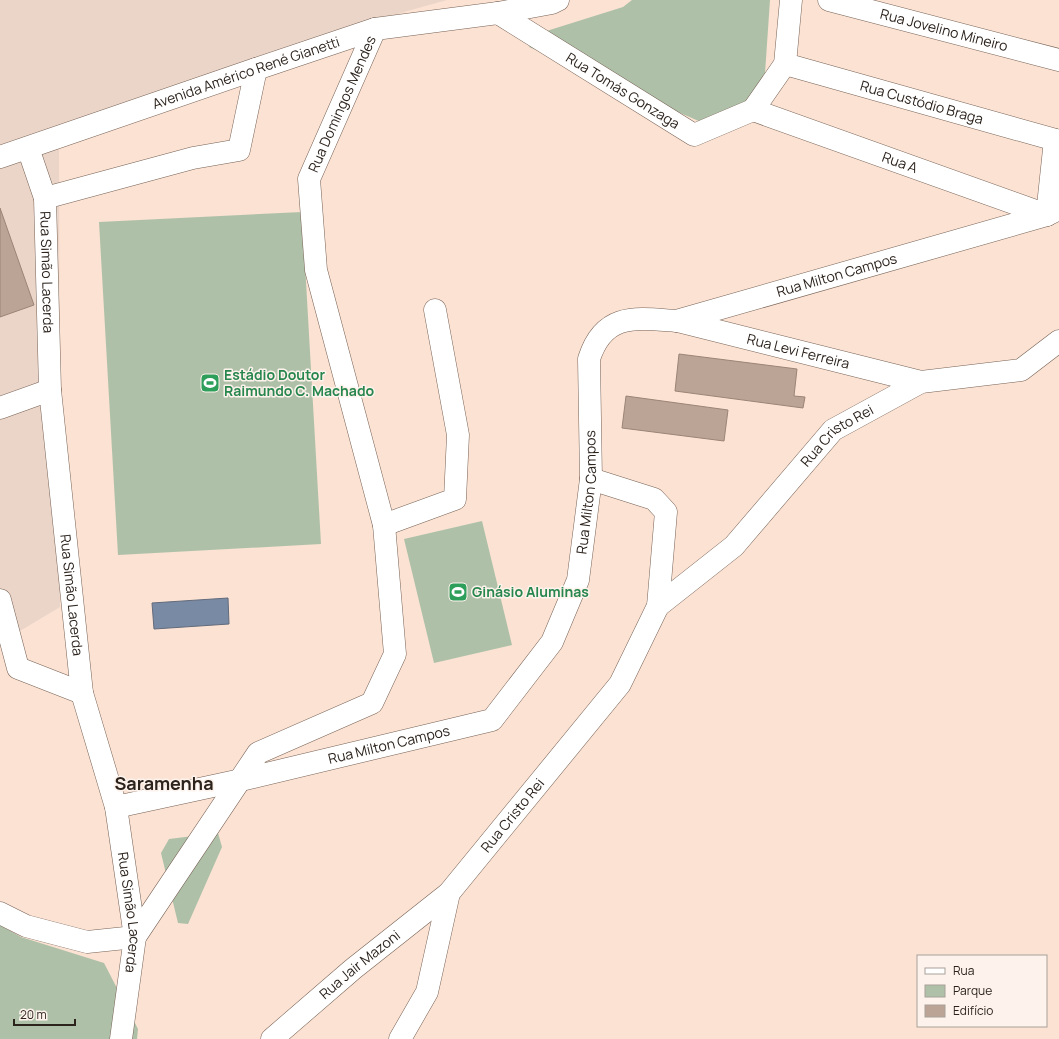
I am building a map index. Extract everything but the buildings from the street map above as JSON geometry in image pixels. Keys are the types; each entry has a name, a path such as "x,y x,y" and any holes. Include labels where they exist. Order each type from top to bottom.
{"street":[{"name":"Avenida Américo René Gianetti","path":"0,158 375,29 498,13 552,3 558,0"},
{"path":"753,110 785,64 791,0"},
{"name":"Rua Jovelino Mineiro","path":"829,0 1059,60"},
{"name":"Rua Tomás Gonzaga","path":"498,13 694,135 753,110"},
{"name":"Rua Domingos Mendes","path":"135,937 258,753 372,703 395,654 384,525 316,270 309,178 375,29"},
{"name":"Rua Custódio Braga","path":"785,64 1057,141"},
{"path":"45,198 192,158 239,150 256,69"},
{"name":"Rua A","path":"753,110 1053,212"},
{"path":"1053,212 1057,141"},
{"name":"Rua Simão Lacerda","path":"28,148 45,198 50,390 82,693 116,807 135,937 120,1039"},
{"name":"Rua Milton Campos","path":"116,807 241,780 492,720 552,642 578,580 591,479 589,358 593,344 604,332 619,321 643,318 676,321 1053,212"},
{"path":"384,525 455,500 458,435 435,310"},
{"name":"Rua Levi Ferreira","path":"676,321 921,382"},
{"name":"Rua Cristo Rei","path":"658,606 734,546 833,430 921,382 1021,370 1059,341"},
{"path":"0,408 50,390"},
{"name":"Rua Cristo Rei","path":"400,1039 427,992 449,893 620,684 658,606 666,512 654,499 591,479"},
{"path":"0,600 18,668 82,693"},
{"name":"Rua Jair Mazoni","path":"272,1039 352,969 449,893"},
{"path":"0,898 26,926"},
{"path":"0,913 26,926 87,942 135,937"}],"shaded area":[{"path":"0,0 447,0 404,12 59,135 60,607 0,643"}],"green space":[{"path":"632,0 770,0 762,117 717,129 529,47 537,34 623,7"},
{"name":"Estádio Doutor Raimundo C. Machado","path":"302,212 321,544 118,555 99,222"},
{"name":"Ginásio Aluminas","path":"482,521 512,645 434,663 404,539"},
{"path":"218,833 222,847 188,924 178,923 161,853 169,839"},
{"path":"0,925 21,937 104,963 138,1029 137,1039 0,1039"}],"water":[{"path":"228,598 229,624 154,629 152,603"}],"place":[{"name":"Estádio Doutor Raimundo C. Machado","path":"210,383"},
{"name":"Ginásio Aluminas","path":"458,592"}],"district":[{"name":"Saramenha","path":"164,784"}]}
